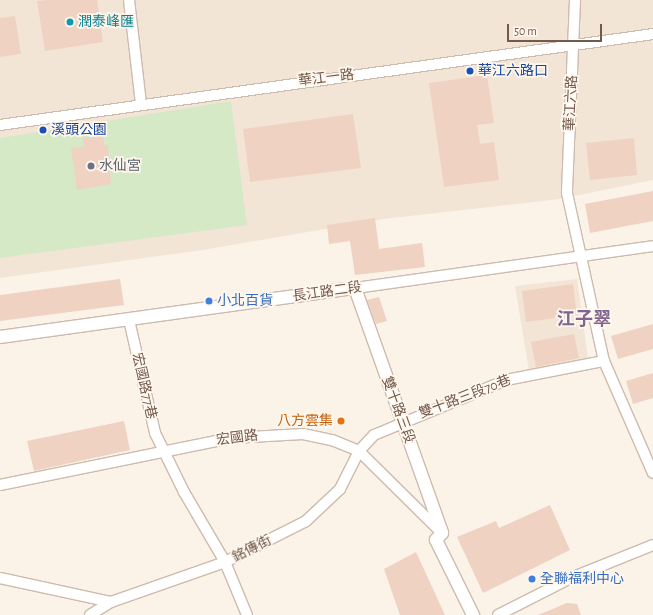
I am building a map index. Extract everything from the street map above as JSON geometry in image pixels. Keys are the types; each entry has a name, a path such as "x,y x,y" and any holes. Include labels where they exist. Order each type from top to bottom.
{"street":[{"path":"129,0 141,104"},
{"name":"華江六路","path":"575,0 567,193 571,204 580,256 604,361 653,473"},
{"name":"華江一路","path":"0,125 141,104 653,34"},
{"name":"長江路二段","path":"0,336 129,320 653,246"},
{"name":"雙十路三段","path":"355,288 442,533"},
{"name":"宏國路77巷","path":"129,320 155,433 165,450 184,492 225,562 247,615"},
{"name":"雙十路三段70巷","path":"359,451 374,435 401,421 506,380 604,361"},
{"name":"宏國路","path":"0,484 165,450 232,438 303,434 332,440 359,451 442,533"},
{"name":"銘傳街","path":"90,615 111,602 225,562 306,521 326,505 344,482 359,451"},
{"path":"442,533 436,540 473,615"},
{"path":"498,615 571,578 653,545"},
{"path":"0,578 111,602"}],"shaded area":[{"path":"0,0 653,0 653,180 560,199 383,219 203,250 0,278"},
{"path":"577,279 588,358 529,371 515,286"}],"green space":[{"path":"231,101 247,225 0,258 0,138"}],"building":[{"name":"潤泰峰匯","path":"97,0 103,42 45,51 37,1"},
{"path":"15,16 21,54 0,57 0,18"},
{"path":"487,75 494,123 477,125 480,144 494,142 499,180 444,187 429,83"},
{"path":"353,114 361,168 250,182 243,129"},
{"name":"水仙宮","path":"103,136 104,145 108,145 111,184 77,190 71,148 84,147 83,138"},
{"path":"634,138 637,175 590,180 586,143"},
{"path":"653,191 653,221 590,233 585,204"},
{"path":"375,218 379,249 422,243 425,267 355,275 350,241 329,244 327,225"},
{"path":"120,279 124,305 0,321 0,295"},
{"path":"573,284 577,315 526,322 522,291"},
{"path":"379,297 387,321 376,324 367,300"},
{"path":"653,324 653,349 618,359 611,336"},
{"path":"574,334 579,358 536,367 531,342"},
{"path":"653,373 653,398 633,404 626,381"},
{"path":"124,421 130,450 34,471 27,441"},
{"path":"550,505 570,550 483,593 457,537 496,521 499,528"},
{"path":"416,552 445,615 400,615 384,569"},
{"path":"567,603 577,604 581,615 538,615"}],"place":[{"name":"潤泰峰匯","path":"70,22"},
{"name":"華江六路口","path":"470,71"},
{"name":"溪頭公園","path":"43,130"},
{"name":"水仙宮","path":"91,166"},
{"name":"小北百貨","path":"209,301"},
{"name":"八方雲集","path":"341,421"},
{"name":"全聯福利中心","path":"532,579"}],"district":[{"name":"江子翠","path":"584,320"}]}
